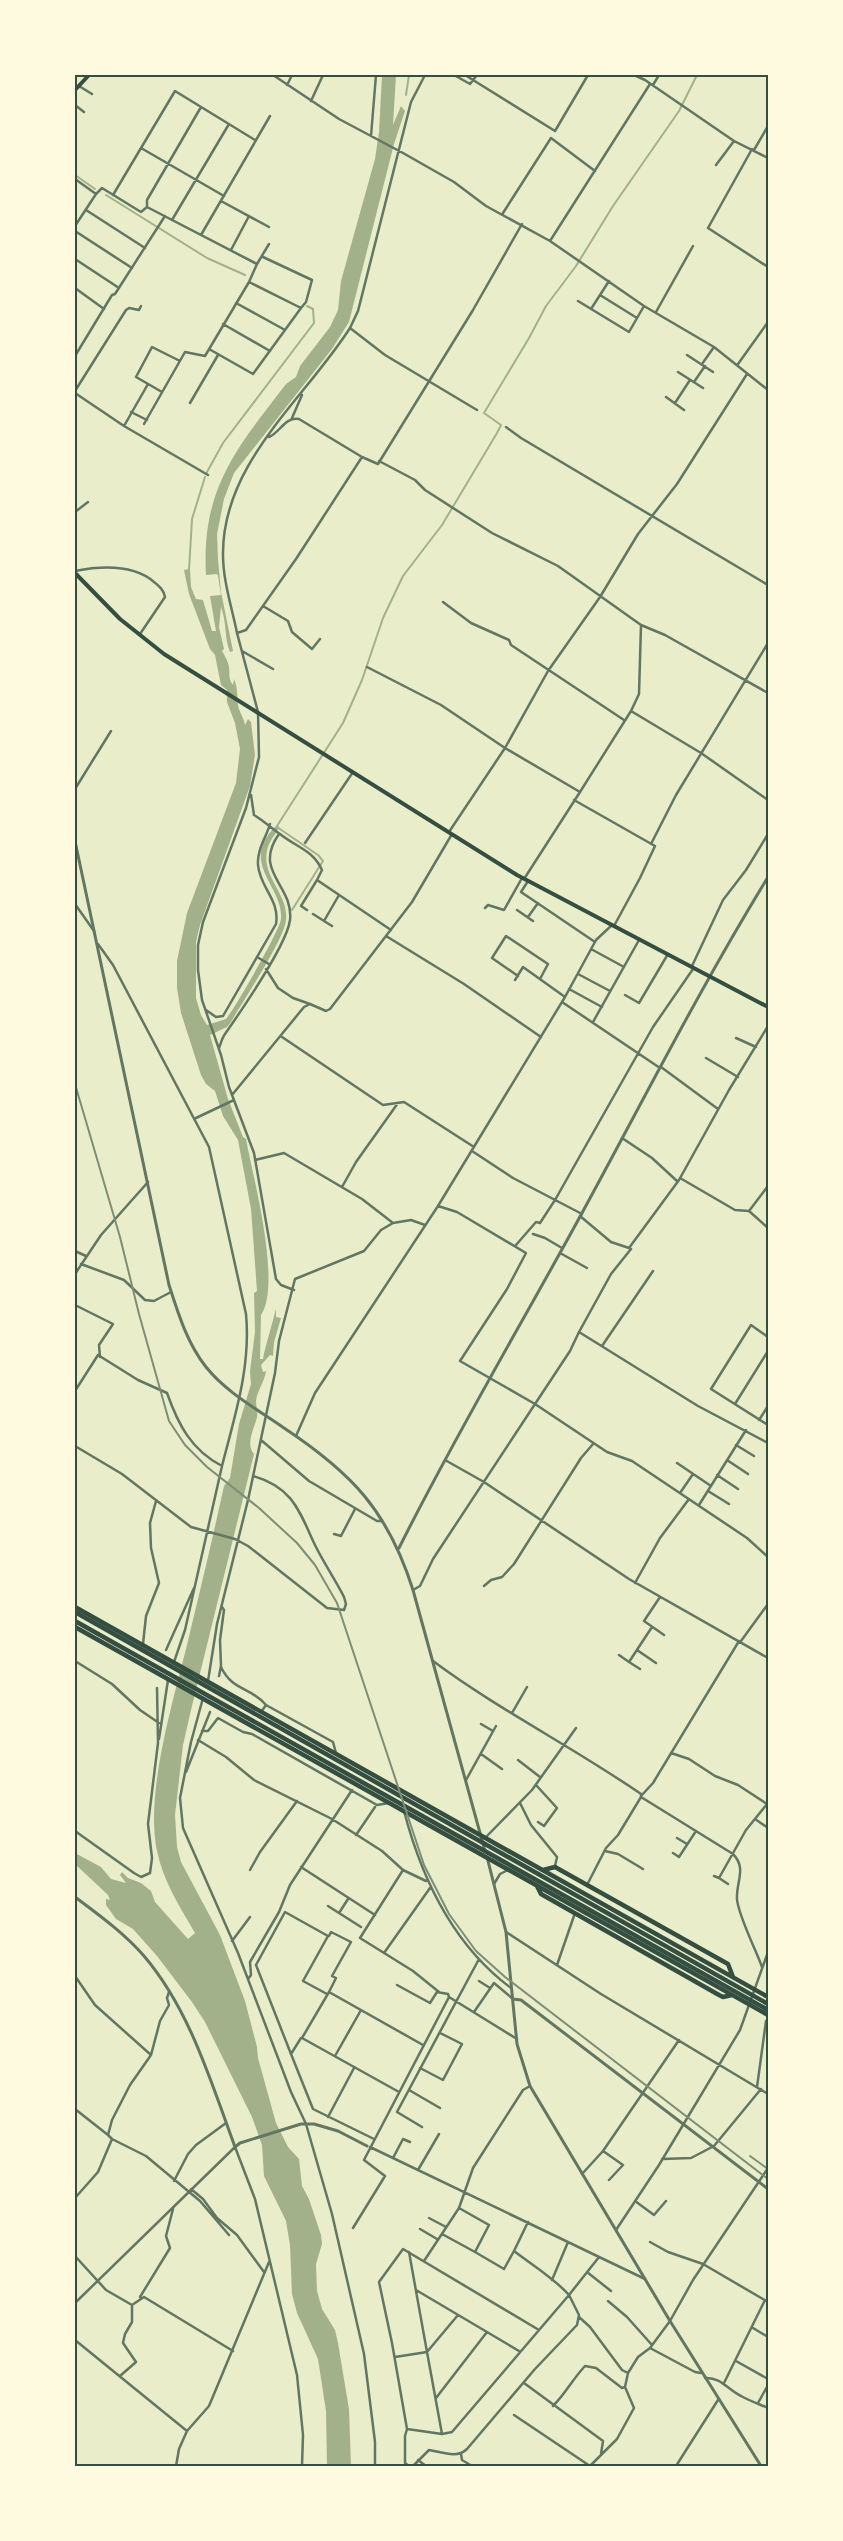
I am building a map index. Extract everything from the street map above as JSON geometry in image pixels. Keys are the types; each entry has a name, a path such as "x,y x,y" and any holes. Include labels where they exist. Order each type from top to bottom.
{"highway":[{"path":"75,1607 768,1997"},
{"path":"75,1612 768,2004"},
{"path":"75,1621 768,2010"},
{"path":"75,1627 198,1694 768,2015"},
{"path":"543,1870 555,1867 728,1964 732,1977"},
{"path":"537,1886 541,1894 719,1995 723,1997 732,1994"},
{"path":"637,1923 641,1915"}],"main road":[{"path":"75,90 89,75"},
{"path":"75,572 139,636 450,833 525,879 768,1007"}],"street":[{"path":"273,75 311,101 454,182 486,206 550,241 644,306 714,347 738,364 747,374 768,390"},
{"path":"288,85 292,75"},
{"path":"311,101 323,75"},
{"path":"373,137 376,75"},
{"path":"294,1290 281,1286 276,1279 255,1160 246,1128 232,1095 219,1048 205,1009 198,970 200,933 250,794 259,758 258,712 242,652 223,557 226,518 239,482 268,437 350,328 358,311 396,149 411,102 425,75"},
{"path":"454,75 470,84 477,75"},
{"path":"465,75 554,131 588,75"},
{"path":"634,75 639,76 734,141 768,158"},
{"path":"550,241 651,84 659,75"},
{"path":"79,86 92,94"},
{"path":"113,195 175,91 255,140"},
{"path":"75,106 84,112"},
{"path":"147,207 147,200 202,107"},
{"path":"201,235 270,116"},
{"path":"172,220 229,124"},
{"path":"768,126 708,228 768,267"},
{"path":"503,214 551,138 595,170"},
{"path":"716,165 734,141"},
{"path":"141,148 224,196"},
{"path":"75,179 96,194"},
{"path":"75,226 102,188 141,212 147,207"},
{"path":"221,201 269,227"},
{"path":"147,207 257,264"},
{"path":"86,210 145,248"},
{"path":"75,356 165,216"},
{"path":"231,250 249,216"},
{"path":"379,462 473,310 522,224"},
{"path":"75,231 132,268"},
{"path":"144,424 185,352 205,356 269,244"},
{"path":"656,313 693,246"},
{"path":"209,349 252,374 306,302 312,280 263,257"},
{"path":"75,259 119,288"},
{"path":"591,309 609,281"},
{"path":"249,282 301,308"},
{"path":"75,288 104,309"},
{"path":"600,296 637,318"},
{"path":"578,301 629,332 644,306"},
{"path":"235,303 285,330"},
{"path":"141,306 139,310 129,308 126,310 75,392 124,426 208,475"},
{"path":"738,364 768,322"},
{"path":"223,324 270,351"},
{"path":"350,328 385,355 477,410"},
{"path":"162,392 136,377 152,347 180,362"},
{"path":"694,382 714,347"},
{"path":"190,403 218,354"},
{"path":"687,355 713,372"},
{"path":"678,372 703,388"},
{"path":"266,969 278,988 293,998 326,1011 330,1009 412,902 450,833 505,748 548,671 600,597 651,516 678,484 747,374"},
{"path":"675,403 690,380"},
{"path":"124,426 148,384"},
{"path":"268,437 272,436 292,418 304,391"},
{"path":"666,397 684,410"},
{"path":"131,412 147,420"},
{"path":"292,418 311,425 362,457 378,464 379,462 415,480 425,490 452,509 492,533 558,566 641,625 665,635 768,694"},
{"path":"506,427 521,438 768,585"},
{"path":"238,634 246,630 296,559 362,457"},
{"path":"75,512 88,502"},
{"path":"75,572 106,567 134,571 145,574 165,592 165,597 139,636"},
{"path":"443,602 471,623 508,640 511,645 548,671 624,720"},
{"path":"263,606 288,621 292,632 312,649 320,639"},
{"path":"485,908 488,905 504,910 574,800 592,776 631,711 639,694 641,625"},
{"path":"651,844 676,795 768,643"},
{"path":"242,652 273,669"},
{"path":"367,667 441,705 505,748 580,792"},
{"path":"631,711 701,753 768,800"},
{"path":"75,788 111,731"},
{"path":"305,842 353,772"},
{"path":"250,794 254,815 271,825 278,833 309,852 322,868 301,906 307,910"},
{"path":"296,1436 315,1392 438,1206 565,997 595,942 602,933 613,926 640,878 655,846 574,800"},
{"path":"205,1009 216,1017 223,1016 272,934 278,916 274,899 261,877 258,867 260,846 271,825"},
{"path":"219,1048 269,964 290,921 287,902 271,872 269,863 270,851 278,833"},
{"path":"516,1246 536,1222 540,1222 555,1200 653,1028 693,967 723,900 746,870 768,834"},
{"path":"75,841 171,1292 192,1346 206,1367 240,1399 316,1449 354,1484 383,1521 399,1548 413,1590 465,1781 483,1836 506,1932 517,2039 520,2058 530,2086 718,2400 761,2466"},
{"path":"399,1548 444,1460 581,1215 710,975 768,877"},
{"path":"525,879 521,892 595,942"},
{"path":"317,880 391,930"},
{"path":"324,921 339,895"},
{"path":"528,917 538,903"},
{"path":"75,904 94,931"},
{"path":"517,910 534,921"},
{"path":"313,914 332,926"},
{"path":"386,936 464,984 541,1037"},
{"path":"518,976 492,958 506,936 548,964 540,979"},
{"path":"593,1022 639,940"},
{"path":"98,944 113,966 210,1147 246,1314 248,1350 246,1371 176,1664"},
{"path":"591,949 624,967"},
{"path":"625,995 639,1003 668,954"},
{"path":"258,957 269,964"},
{"path":"515,980 523,967 565,997"},
{"path":"578,974 610,991"},
{"path":"569,989 602,1006"},
{"path":"562,1002 660,1067 718,1109"},
{"path":"232,1095 282,1037 304,1008 310,1004"},
{"path":"282,1037 383,1105 404,1102 513,1178 581,1215 612,1242 629,1248 680,1178 718,1109 768,1026"},
{"path":"736,1038 756,1047"},
{"path":"706,1058 738,1077"},
{"path":"196,1118 234,1100"},
{"path":"342,1187 356,1162 398,1102"},
{"path":"622,1138 652,1158 677,1182"},
{"path":"255,1160 284,1153 342,1187 393,1223"},
{"path":"680,1178 735,1210 749,1211 768,1228"},
{"path":"75,1274 101,1235 148,1182"},
{"path":"749,1211 768,1186"},
{"path":"438,1206 458,1212 526,1253 507,1289 460,1361 535,1404 593,1444 607,1452 632,1461 746,1538 768,1557"},
{"path":"375,2466 375,2442 364,2354 332,2214 306,2124 291,2092 232,1940 185,1837 180,1813 180,1798 191,1742 203,1697 221,1605 253,1476 264,1414 275,1373 278,1341 294,1290 295,1280 364,1251 385,1227 393,1223 412,1220 424,1225"},
{"path":"533,1234 545,1238 587,1268"},
{"path":"413,1590 420,1586 427,1569 570,1351 611,1274 631,1249"},
{"path":"75,1251 86,1256"},
{"path":"81,1264 124,1280 145,1300 154,1301 171,1292"},
{"path":"602,1346 653,1271"},
{"path":"75,1304 113,1324 99,1345 100,1357"},
{"path":"768,1337 751,1325 711,1389 768,1425"},
{"path":"579,1332 698,1406 768,1443"},
{"path":"736,1404 768,1352"},
{"path":"75,1391 98,1355 138,1380 167,1393 176,1418 189,1439 204,1454 222,1466"},
{"path":"759,1420 768,1406"},
{"path":"698,1505 746,1430"},
{"path":"260,1440 309,1480 355,1509 377,1521 383,1521"},
{"path":"484,1586 491,1580 502,1577 514,1564 541,1520 593,1444"},
{"path":"736,1445 754,1456"},
{"path":"75,1446 122,1474 191,1527 236,1540 248,1546 327,1608 344,1610 346,1604 344,1597 315,1544 299,1509 276,1485 253,1476"},
{"path":"444,1460 484,1482 635,1583 768,1658"},
{"path":"727,1460 748,1474"},
{"path":"677,1463 711,1486"},
{"path":"680,1493 693,1474"},
{"path":"717,1476 738,1490"},
{"path":"708,1491 729,1504"},
{"path":"635,1583 660,1538 689,1499"},
{"path":"143,1645 146,1616 159,1583 151,1548 150,1531 151,1514 156,1501"},
{"path":"334,1534 341,1536 355,1509"},
{"path":"166,1650 178,1628 197,1580"},
{"path":"660,1597 644,1621 664,1636"},
{"path":"587,1885 605,1851 671,1753 740,1641 768,1604"},
{"path":"219,1676 221,1666 220,1640 224,1610 221,1605"},
{"path":"629,1662 652,1627"},
{"path":"637,1650 656,1663"},
{"path":"619,1655 640,1669"},
{"path":"432,1660 464,1685 625,1783 641,1796 733,1854 738,1860 742,1874 738,1902 762,1966"},
{"path":"75,1661 112,1684 140,1710 159,1722"},
{"path":"221,1666 228,1680 261,1699 266,1705 333,1742 336,1754"},
{"path":"158,1743 171,1680"},
{"path":"512,1713 527,1686"},
{"path":"75,1831 141,1877 150,1873 152,1858 148,1824 158,1743 157,1688"},
{"path":"261,1712 266,1705"},
{"path":"185,1773 189,1769 198,1740 210,1712"},
{"path":"202,1731 208,1731 218,1718 243,1732 252,1734 377,1805 389,1803"},
{"path":"481,1724 493,1731"},
{"path":"465,1781 496,1726"},
{"path":"252,1734 256,1727"},
{"path":"483,1836 536,1785 576,1728"},
{"path":"198,1740 219,1752 254,1780 332,1819 382,1851 403,1870 426,1881"},
{"path":"671,1753 689,1759 716,1776 738,1785 768,1804 755,1819 719,1878"},
{"path":"481,1754 502,1769"},
{"path":"518,1760 540,1777"},
{"path":"536,1785 557,1808 544,1826 538,1822"},
{"path":"248,1979 251,1975 250,1962 279,1912 290,1885 352,1790"},
{"path":"250,1870 260,1852 297,1801"},
{"path":"520,1802 531,1825 557,1857 555,1867"},
{"path":"356,1835 375,1807"},
{"path":"404,1811 426,1881 459,1936 479,1959 512,1989"},
{"path":"755,1819 768,1828"},
{"path":"673,1853 680,1857 696,1830"},
{"path":"677,1838 687,1844"},
{"path":"605,1851 618,1854 643,1870"},
{"path":"301,1867 375,1915"},
{"path":"403,1870 360,1938 413,1970 440,1992 448,1994 449,1997 517,2039"},
{"path":"494,1884 500,1874 510,1870"},
{"path":"714,1876 728,1884"},
{"path":"384,1953 430,1888"},
{"path":"75,1897 119,1932 138,1950 169,1992 193,2037 255,2199 297,2375 303,2435 302,2466"},
{"path":"339,1913 348,1899"},
{"path":"328,1906 361,1927"},
{"path":"328,1936 285,1912 257,1960 256,1965 313,2109 374,2140"},
{"path":"557,1965 575,1913"},
{"path":"232,1940 250,1917"},
{"path":"291,2054 328,1993 336,1978 332,1976 351,1942 331,1932 304,1982 328,1993 361,2010 424,2046"},
{"path":"506,1932 768,2094"},
{"path":"616,2230 721,2064 740,2030 748,2003 768,1952"},
{"path":"422,2127 397,2112 479,1959"},
{"path":"75,1976 95,2005 151,2055"},
{"path":"478,1980 490,1988"},
{"path":"474,2012 494,1983 513,1999 521,2000 768,2189"},
{"path":"397,1985 430,2004 437,1992 440,1992"},
{"path":"108,2135 123,2097 151,2055 160,2021 169,2005 167,1998 169,1992"},
{"path":"353,2228 385,2176 364,2160 369,2146 374,2140 449,1997"},
{"path":"335,2056 361,2010"},
{"path":"757,2087 766,2021"},
{"path":"420,2068 443,2080 462,2044 439,2033"},
{"path":"302,2038 399,2092"},
{"path":"582,2174 603,2150 679,2040"},
{"path":"328,2117 354,2067"},
{"path":"424,2261 459,2208 473,2168 523,2090 530,2086"},
{"path":"662,2159 691,2158 714,2146 761,2089"},
{"path":"409,2090 440,2108"},
{"path":"75,2109 112,2139 136,2149 174,2180 203,2199 217,2218 237,2235 264,2272"},
{"path":"174,2180 188,2154 196,2145 226,2123"},
{"path":"75,2303 240,2142 301,2124 332,2129 646,2280"},
{"path":"418,2170 440,2134"},
{"path":"75,2198 98,2172 112,2139"},
{"path":"393,2158 402,2139 410,2142"},
{"path":"603,2150 623,2165 609,2180"},
{"path":"514,2415 590,2466 601,2456 617,2439 634,2408 625,2387 628,2373 638,2357 651,2346 670,2321 703,2264 758,2180 768,2168"},
{"path":"190,2191 229,2235"},
{"path":"635,2201 654,2215 666,2201"},
{"path":"120,2376 136,2362 123,2343 125,2334 132,2322 132,2305 140,2297 170,2248 166,2236 173,2207"},
{"path":"459,2208 489,2225 475,2252"},
{"path":"429,2218 446,2227"},
{"path":"442,2234 504,2269 528,2222"},
{"path":"420,2229 437,2239"},
{"path":"552,2280 568,2242"},
{"path":"650,2242 668,2252 703,2264 766,2301 724,2383"},
{"path":"409,2466 405,2463 405,2436 407,2429 395,2357 378,2282 403,2248 539,2330"},
{"path":"514,2251 569,2295 579,2317 590,2327 622,2370 628,2373"},
{"path":"409,2252 442,2434"},
{"path":"75,2256 113,2296 132,2305"},
{"path":"407,2429 442,2434 452,2432 599,2257"},
{"path":"176,2466 179,2449 187,2431 209,2406 269,2261"},
{"path":"587,2272 611,2291"},
{"path":"416,2290 519,2351"},
{"path":"140,2297 144,2297 233,2351"},
{"path":"608,2301 627,2317 651,2346 695,2372 701,2372"},
{"path":"395,2357 428,2352 458,2315"},
{"path":"461,2454 571,2332 579,2317"},
{"path":"753,2328 768,2337"},
{"path":"436,2398 487,2332"},
{"path":"75,2340 187,2431"},
{"path":"736,2361 768,2379"},
{"path":"553,2406 569,2389 570,2383 585,2366 596,2368 622,2388 625,2387"},
{"path":"705,2378 712,2378 724,2383 740,2396 768,2408"},
{"path":"524,2383 603,2441 601,2456"},
{"path":"758,2403 768,2385"},
{"path":"676,2466 718,2400"},
{"path":"413,2466 429,2450 461,2454"},
{"path":"461,2454 462,2460 472,2466"},
{"path":"418,2460 426,2466"}],"shaded area":[{"path":"382,75 396,75 393,125 401,106 405,111 394,144 349,322 332,349 234,473 224,499 217,534 221,592 233,651 230,652 228,646 221,607 219,627 224,649 222,651 229,665 230,681 233,685 234,679 239,708 245,725 248,719 251,722 255,755 250,786 200,925 196,942 196,998 201,1015 207,1025 226,1019 247,986 279,926 281,919 280,907 261,863 261,851 266,839 277,825 279,827 269,844 266,857 267,867 286,910 284,929 271,956 231,1022 227,1027 210,1035 228,1099 243,1137 246,1139 264,1230 268,1280 267,1300 261,1315 260,1359 263,1359 276,1309 276,1317 281,1318 274,1342 273,1356 270,1355 261,1365 263,1372 266,1371 256,1401 257,1417 250,1441 251,1450 254,1454 183,1745 175,1815 177,1847 181,1862 220,1935 245,2001 276,2123 288,2147 299,2159 302,2186 309,2199 321,2235 322,2244 316,2264 317,2291 322,2309 335,2330 338,2343 349,2409 351,2466 327,2466 326,2411 318,2359 297,2313 292,2294 290,2245 286,2221 264,2176 262,2145 252,2117 205,2022 192,2002 157,1956 133,1929 116,1919 106,1905 106,1899 110,1900 108,1895 75,1864 75,1853 101,1867 111,1879 126,1883 120,1875 122,1872 128,1878 141,1883 151,1891 155,1902 188,1939 195,1933 163,1873 154,1829 154,1804 157,1777 168,1723 224,1486 230,1478 239,1424 251,1384 250,1371 255,1332 254,1293 257,1291 251,1209 238,1140 223,1116 215,1091 206,1084 201,1075 181,1013 177,988 177,961 187,913 236,783 240,749 235,723 227,702 227,690 221,685 215,655 210,649 189,594 184,570 190,569 191,587 196,599 203,600 212,631 216,631 210,596 221,595 217,574 206,575 206,544 216,493 226,471 252,429 286,384 296,377 300,366 330,327 338,310 341,281 375,159 379,132"}],"waterway":[{"path":"406,95 409,75"},
{"path":"277,826 343,723 362,680 383,618 403,576 442,525 497,433 501,425 484,413 546,306 576,266 613,206 679,111 697,75"},
{"path":"75,175 95,189"},
{"path":"106,195 207,258 245,275"},
{"path":"207,472 223,443 314,323 313,309 307,306"},
{"path":"189,570 192,519 205,477"},
{"path":"277,827 318,855 323,861 292,910"}],"railway":[{"path":"75,1084 120,1237 169,1421 185,1445 207,1467 259,1508 297,1543 315,1565 337,1603 424,1865 449,1914 476,1951 505,1977 768,2179"},
{"path":"750,2156 768,2169"}]}
